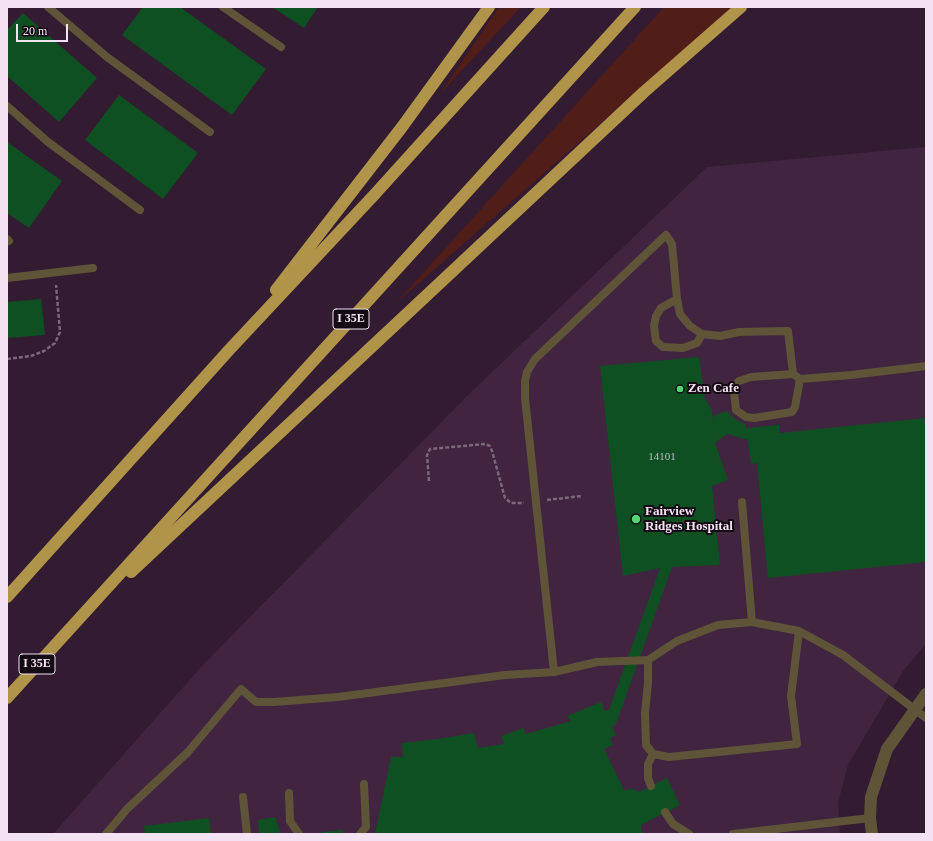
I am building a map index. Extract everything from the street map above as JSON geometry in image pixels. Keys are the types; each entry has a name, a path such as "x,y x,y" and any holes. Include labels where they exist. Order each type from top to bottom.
{"highway":[{"path":"230,349 402,127 489,7"},
{"path":"7,597 230,349 375,194 544,7"},
{"name":"I 35E","path":"7,698 635,7"},
{"path":"68,631 638,97 742,7"}],"street":[{"path":"872,834 870,818 871,797 887,749 926,694"}],"lane":[{"path":"48,7 107,57 210,132"},
{"path":"223,7 281,47"},
{"path":"7,106 48,142 140,210"},
{"path":"554,672 525,387 527,372 536,359 666,235 672,244 680,314 690,326 702,334 720,336 739,332 788,331 793,374"},
{"path":"7,278 93,268"},
{"path":"677,298 661,308 656,316 654,326 656,341 663,347 683,348 697,343 702,334"},
{"path":"800,379 795,407 792,412 746,418 736,410 734,392 735,385 740,380 751,377 793,374 800,379 851,375 926,366"},
{"path":"742,502 752,622"},
{"path":"106,834 127,809 188,752 241,689 256,702 274,702 338,697 490,677 554,672 597,662 648,660 677,641 718,625 752,622 799,631 843,655 926,718"},
{"path":"648,660 648,683 645,713 646,745 653,754 669,757 797,744 791,696 799,631"},
{"path":"651,786 648,778 648,764 653,754"},
{"path":"360,834 366,827 364,784"},
{"path":"289,793 290,821 298,834"},
{"path":"243,797 247,834"},
{"path":"665,812 673,824 689,834"},
{"path":"733,834 870,818"}],"path":[{"path":"7,359 30,356 44,351 55,343 60,332 60,325 54,273"},
{"path":"429,482 427,455 430,449 485,444 490,446 505,498 511,503 536,502 582,496"}],"shaded area":[{"path":"499,7 521,7 439,95"},
{"path":"664,7 733,7 395,304"},
{"name":"Fairview Ridges Hospital","path":"926,147 926,644 903,671 848,765 838,803 840,834 53,834 201,667 468,395 707,167"}],"building":[{"path":"143,7 180,7 266,69 232,115 122,35"},
{"path":"272,7 318,7 304,28"},
{"path":"23,13 97,78 59,122 7,76 7,30"},
{"path":"119,95 198,153 163,199 85,140"},
{"path":"7,142 62,181 29,228 7,213"},
{"path":"41,299 45,335 7,338 7,302"},
{"path":"699,357 705,399 712,410 713,419 714,420 713,416 727,411 735,419 745,424 745,428 779,425 779,433 926,418 926,562 768,578 757,463 751,464 748,440 727,434 715,443 728,480 712,486 720,565 672,567 616,724 612,727 616,735 610,738 613,745 604,749 624,790 634,789 639,792 667,778 680,805 641,825 642,834 375,834 391,757 403,757 402,743 474,733 478,748 504,744 501,736 523,728 526,734 571,721 567,716 601,702 605,711 609,710 660,568 623,576 600,366"},
{"path":"275,817 281,834 259,834 258,820"},
{"path":"209,818 211,834 145,834 144,826"},
{"path":"343,830 343,834 322,834 322,832"}],"place":[{"name":"Zen Cafe","path":"680,389"},
{"name":"Fairview Ridges Hospital","path":"636,519"}]}
